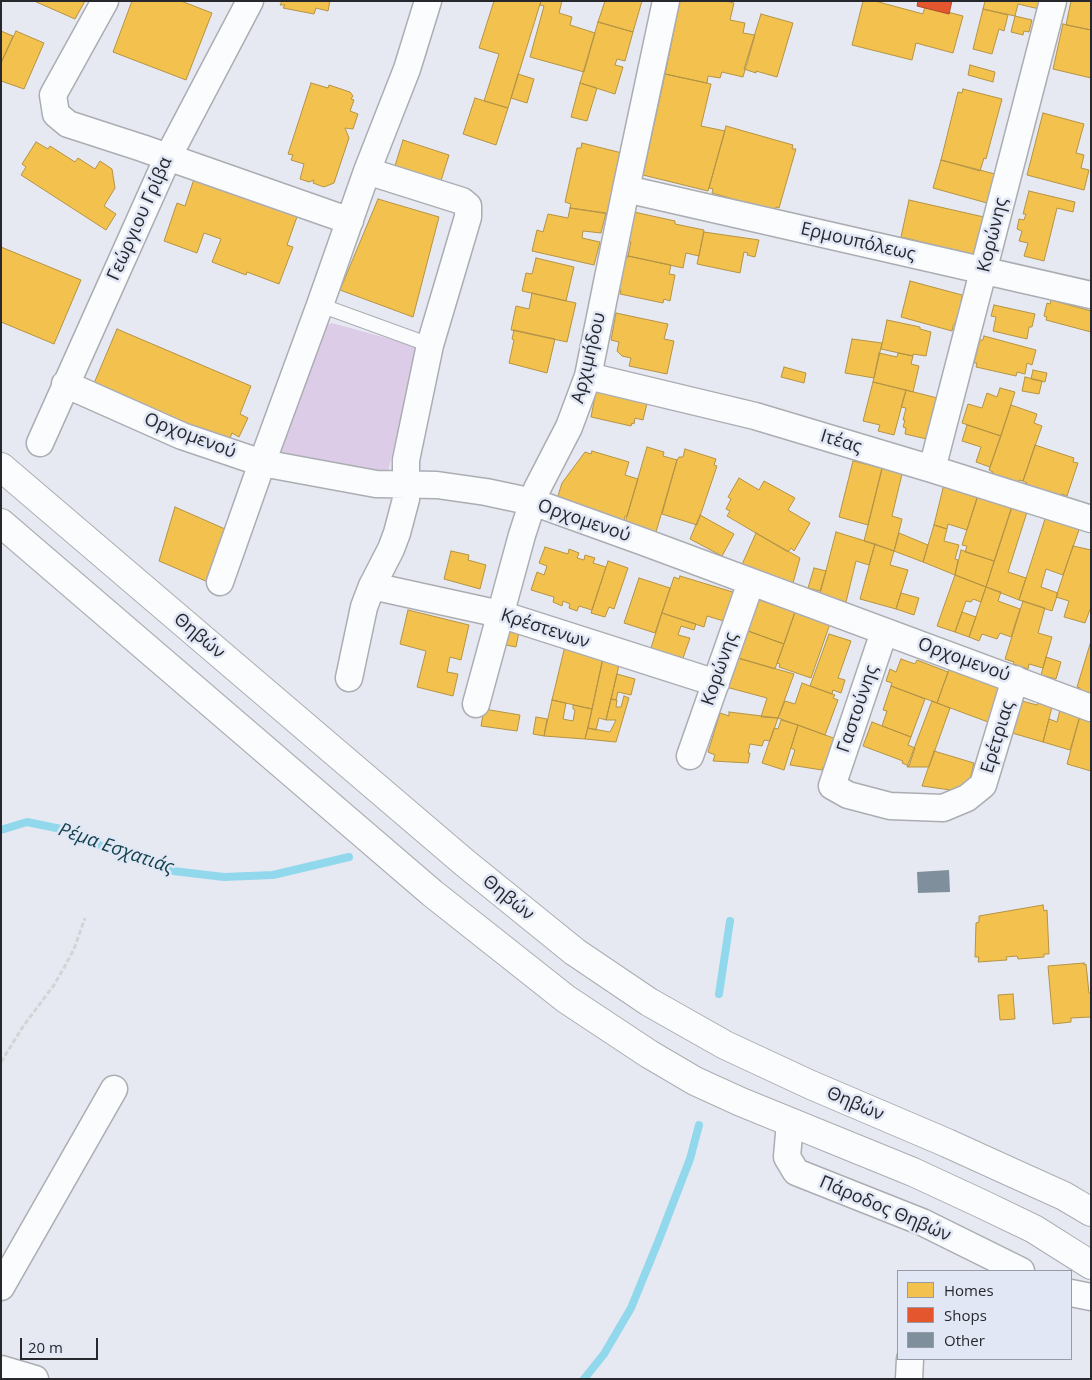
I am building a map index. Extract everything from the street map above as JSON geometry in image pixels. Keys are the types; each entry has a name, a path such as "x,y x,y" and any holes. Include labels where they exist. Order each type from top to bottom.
{"main road":[{"name":"Θηβών","path":"1,467 466,863 583,958 649,1002 725,1045 811,1085 1005,1169 1064,1196 1091,1212"},
{"path":"1,524 424,886 566,998 649,1054 695,1081 913,1172 982,1204 1034,1229 1091,1265"}],"street":[{"path":"105,1 53,95 56,114 68,124 350,221"},
{"name":"Γεώργιου Γρίβα","path":"40,443 168,157 250,1"},
{"path":"220,582 367,171 407,70 428,1"},
{"name":"Αρχιμήδου","path":"476,704 532,502 569,427 588,376 666,1"},
{"name":"Κορώνης","path":"932,469 1053,1"},
{"path":"349,678 364,607 372,586 391,549 406,499 406,460 430,345 468,217 468,206 462,201 367,171"},
{"name":"Ερμουπόλεως","path":"626,189 1091,295"},
{"name":"Ιτέας","path":"588,376 755,416 1091,519"},
{"name":"Ορχομενού","path":"65,384 182,436 262,463 376,484 406,483 460,487 532,502 1091,708"},
{"name":"Κορώνης","path":"690,756 751,582"},
{"name":"Κρέστενων","path":"372,586 500,614 716,683"},
{"name":"Γαστούνης","path":"832,786 884,632"},
{"name":"Ερέτριας","path":"832,786 848,795 890,806 943,808 967,798 983,786 1015,679"},
{"path":"1,1287 114,1089"},
{"name":"Πάροδος Θηβών","path":"790,1122 787,1157 796,1172 922,1222 1019,1270"},
{"path":"1072,1294 1091,1297"},
{"path":"909,1379 910,1360"},
{"path":"1,1369 35,1379"}],"lane":[{"path":"320,305 430,345"}],"path":[{"path":"1,1062 24,1025 54,985 74,950 85,918"}],"shaded area":[{"path":"332,323 412,345 417,350 388,472 376,477 280,458 276,450 320,327"}],"building: Homes":[{"path":"34,1 85,1 75,19"},
{"path":"132,1 181,1 212,13 186,80 113,52"},
{"path":"282,1 330,1 328,11 316,8 314,14 283,8 285,5 280,5"},
{"path":"494,1 541,1 508,108 484,101 499,54 479,48"},
{"path":"541,1 562,1 559,13 572,17 570,25 595,33 584,72 530,57 544,6 540,5"},
{"path":"605,1 642,1 633,32 598,22"},
{"path":"680,1 726,1 734,3 730,20 745,23 743,33 755,35 743,77 722,72 720,78 708,76 707,83 665,74"},
{"path":"863,1 875,1 923,14 925,6 963,16 953,53 916,43 912,60 852,45"},
{"path":"985,1 1040,1 1039,9 1018,4 1015,16 983,9"},
{"path":"1071,1 1091,1 1091,30 1066,25"},
{"path":"983,9 1008,15 1004,31 999,29 992,54 973,49"},
{"path":"761,14 793,23 777,77 744,69"},
{"path":"1015,16 1032,20 1029,32 1024,31 1023,35 1011,32"},
{"path":"598,22 633,32 625,61 617,59 615,65 623,67 615,94 580,83"},
{"path":"1063,24 1091,30 1091,78 1053,69"},
{"path":"1,31 13,36 1,63"},
{"path":"16,31 44,43 24,89 1,81 1,63"},
{"path":"970,65 995,72 993,82 968,75"},
{"path":"518,74 534,79 527,103 511,98"},
{"path":"665,74 711,84 701,126 725,131 708,191 643,175"},
{"path":"311,83 328,88 329,85 350,92 353,96 351,99 354,100 350,111 358,114 353,129 345,128 349,138 334,183 324,187 313,183 314,180 309,182 300,179 304,164 291,160 293,155 288,154"},
{"path":"580,83 597,88 587,121 571,117"},
{"path":"963,89 1002,99 986,159 984,158 980,171 941,160 958,92 962,93"},
{"path":"475,98 508,108 496,145 463,134"},
{"path":"1043,113 1084,124 1076,153 1084,155 1081,168 1089,170 1084,190 1027,175"},
{"path":"726,126 793,145 792,149 796,149 779,208 776,207 775,211 712,193 713,189 709,188"},
{"path":"403,140 449,155 440,184 394,169"},
{"path":"36,142 48,149 50,146 75,162 78,158 95,169 100,161 112,169 115,188 104,206 116,214 106,230 21,175 26,167 22,164"},
{"path":"582,143 622,153 609,214 570,208 571,204 565,202 577,148 581,148"},
{"path":"941,160 995,174 987,203 933,188"},
{"path":"195,176 298,214 287,245 293,247 279,284 247,272 246,275 212,262 221,239 204,233 197,253 164,241 177,203 185,206"},
{"path":"1029,191 1075,202 1073,212 1057,208 1044,261 1024,256 1028,243 1019,241 1022,231 1017,229 1019,219 1024,220 1026,214 1023,214"},
{"path":"378,199 439,217 413,317 340,290"},
{"path":"909,200 984,217 975,255 901,237"},
{"path":"570,208 606,213 601,233 583,231 582,238 600,242 594,265 532,251 537,230 543,232 548,214 568,218"},
{"path":"634,212 704,230 699,256 686,253 683,268 628,256 631,242 628,241"},
{"path":"704,232 759,240 755,257 744,252 740,273 697,264"},
{"path":"1,247 81,280 54,344 1,322"},
{"path":"628,256 671,265 669,274 675,275 670,301 664,299 663,303 620,294 621,290 617,289 624,258"},
{"path":"536,258 574,267 566,301 522,291 526,273 532,274"},
{"path":"910,281 962,295 959,317 952,331 901,317"},
{"path":"532,293 576,303 567,342 511,330 516,306 529,309"},
{"path":"1051,300 1091,311 1091,332 1046,320 1047,317 1044,316 1047,303 1050,304"},
{"path":"994,305 1035,314 1032,327 1029,327 1027,339 993,331 996,317 991,316"},
{"path":"616,313 668,324 664,339 674,341 667,374 629,366 631,358 622,356 617,351 619,342 611,340"},
{"path":"887,320 920,327 920,329 931,332 926,356 913,354 913,356 881,349"},
{"path":"117,329 251,386 240,414 248,418 239,437 232,433 227,446 92,388"},
{"path":"514,330 555,339 547,373 509,363"},
{"path":"984,336 1036,350 1032,365 1027,363 1025,374 1017,372 1016,376 976,367 977,363 974,363 980,340 983,340"},
{"path":"852,339 882,343 874,378 845,373"},
{"path":"879,353 897,357 898,353 913,356 911,364 919,366 913,392 873,382"},
{"path":"784,367 806,373 804,383 781,377"},
{"path":"1033,370 1047,373 1045,382 1031,379"},
{"path":"1025,377 1042,381 1039,394 1022,391"},
{"path":"873,382 906,390 894,435 878,431 880,425 863,421"},
{"path":"597,386 648,399 643,420 635,418 634,424 632,423 631,426 591,417"},
{"path":"1000,388 1015,392 1001,436 962,423 968,404 982,408 987,393 997,397"},
{"path":"906,390 941,399 931,440 905,434 906,428 903,427 905,420 903,420 906,408 901,407"},
{"path":"1011,405 1037,414 1034,423 1042,426 1023,481 1019,480 1017,484 992,476 993,472 989,470"},
{"path":"967,425 1001,436 990,467 976,462 981,447 962,441"},
{"path":"1035,445 1074,458 1073,462 1078,463 1067,496 1062,494 1061,498 1026,486 1027,483 1023,481"},
{"path":"647,447 664,452 663,456 677,460 656,532 625,523"},
{"path":"685,449 716,459 714,465 717,466 697,525 662,514 677,460 679,457 683,457"},
{"path":"592,451 629,462 625,475 638,479 624,521 557,499 562,483 585,452 591,454"},
{"path":"853,461 882,468 868,525 839,517"},
{"path":"883,465 903,470 892,516 902,519 894,551 864,541"},
{"path":"739,478 759,490 764,481 795,498 788,510 810,523 794,551 791,548 788,552 727,516 730,511 726,509 731,499 728,497"},
{"path":"944,484 978,495 967,530 948,524 947,529 934,525"},
{"path":"978,495 1012,506 994,561 965,552 967,546 962,545"},
{"path":"1013,504 1028,509 1008,572 1026,578 1019,600 986,587"},
{"path":"175,507 225,529 208,582 159,561"},
{"path":"700,515 734,534 722,556 690,539"},
{"path":"1051,517 1075,525 1074,528 1079,530 1063,575 1046,569 1041,587 1058,593 1052,611 1019,600 1045,519 1050,520"},
{"path":"934,525 947,529 944,541 959,545 955,559 958,560 955,575 923,562"},
{"path":"836,532 875,544 869,565 856,561 846,602 820,594"},
{"path":"756,533 800,558 793,583 740,569"},
{"path":"899,533 928,545 923,562 894,551"},
{"path":"875,544 894,551 890,565 908,570 896,609 860,599"},
{"path":"1073,546 1091,550 1091,607 1085,623 1064,617 1069,601 1056,597"},
{"path":"545,547 568,554 569,549 579,553 577,558 584,560 585,555 595,558 593,563 606,567 592,610 579,606 577,611 569,608 570,604 563,601 562,606 553,602 554,597 531,590 537,572 544,575 547,566 539,563"},
{"path":"961,550 994,561 986,587 955,575"},
{"path":"451,551 469,555 468,560 486,565 480,589 444,579"},
{"path":"608,561 628,568 614,609 609,607 605,617 591,613"},
{"path":"814,568 826,571 820,591 808,588"},
{"path":"955,575 986,587 981,602 973,599 971,602 966,601 955,632 937,626"},
{"path":"680,576 736,593 727,622 707,616 704,627 662,613 674,577 679,579"},
{"path":"639,578 670,588 655,633 624,623"},
{"path":"986,587 1001,592 998,601 1020,609 1011,637 1000,633 997,639 982,634 979,641 969,637"},
{"path":"901,593 919,598 914,615 896,609"},
{"path":"756,599 795,612 784,644 748,631"},
{"path":"1023,601 1045,608 1038,633 1052,637 1043,668 1029,664 1028,669 1005,659"},
{"path":"799,609 831,621 811,678 779,667 780,664 777,663 795,612 798,613"},
{"path":"408,610 469,625 461,660 450,657 447,672 458,674 453,696 417,687 426,651 400,644"},
{"path":"962,612 976,617 969,637 955,632"},
{"path":"662,613 696,624 694,630 681,626 678,635 690,638 683,658 666,653 665,657 652,653 653,649 651,648"},
{"path":"504,629 519,632 516,647 501,644"},
{"path":"748,631 784,644 775,669 738,658"},
{"path":"829,634 851,641 838,678 845,680 841,693 833,690 832,694 810,686"},
{"path":"1091,641 1091,698 1079,694 1080,688 1077,687"},
{"path":"565,646 603,658 592,709 552,700"},
{"path":"1046,657 1061,662 1056,679 1041,675"},
{"path":"603,658 620,661 606,720 599,718 596,730 588,728"},
{"path":"738,658 794,674 778,718 761,717 767,698 726,687"},
{"path":"901,659 915,664 917,660 948,672 937,703 891,686 892,683 886,681 890,669 896,672"},
{"path":"950,667 1001,686 988,722 937,703"},
{"path":"617,674 635,679 631,695 618,692 616,700 611,699"},
{"path":"802,683 835,695 833,698 838,700 825,735 778,718 785,701 795,704"},
{"path":"891,686 925,699 911,737 882,726 887,711 883,710"},
{"path":"624,696 629,698 616,742 585,739 588,728 610,732 616,720 606,720 611,699 617,700 616,707 621,707"},
{"path":"552,700 566,703 563,719 573,721 575,710 573,705 592,709 585,739 544,736"},
{"path":"932,701 950,708 929,767 907,767"},
{"path":"1022,701 1052,707 1043,742 1012,733"},
{"path":"484,709 520,715 517,731 481,726"},
{"path":"1060,710 1080,716 1070,750 1043,742 1049,719 1057,722"},
{"path":"729,712 778,718 770,741 764,740 762,746 750,744 748,763 713,761 715,755 708,752 720,713 729,716"},
{"path":"1080,716 1091,719 1091,771 1067,764"},
{"path":"536,717 547,719 544,736 533,734"},
{"path":"781,720 798,725 784,770 762,763 774,728 778,729"},
{"path":"872,722 911,737 908,745 915,748 909,766 902,763 903,761 863,746"},
{"path":"798,725 836,739 827,767 823,767 822,770 790,765 795,750 791,748"},
{"path":"934,751 974,763 968,788 960,787 958,791 922,786"},
{"path":"1043,905 1044,911 1047,910 1049,954 1044,954 1044,957 1018,959 1017,956 1006,957 1007,960 978,962 979,957 975,957 976,923 979,922 979,916"},
{"path":"1084,963 1084,965 1086,964 1089,993 1091,993 1091,1017 1071,1018 1071,1022 1053,1024 1048,966"},
{"path":"1013,994 1015,1019 1000,1020 998,995"}],"building: Shops":[{"path":"918,1 952,1 949,14 917,6"}],"building: Other":[{"path":"949,870 950,892 918,893 917,872"}],"waterway":[{"name":"Ρέμα Εσχατιάς","path":"1,830 27,822 71,831 106,848 173,871 224,877 273,875 349,857"},
{"path":"719,994 730,921"},
{"path":"584,1379 604,1354 631,1308 690,1159 699,1125"}]}
